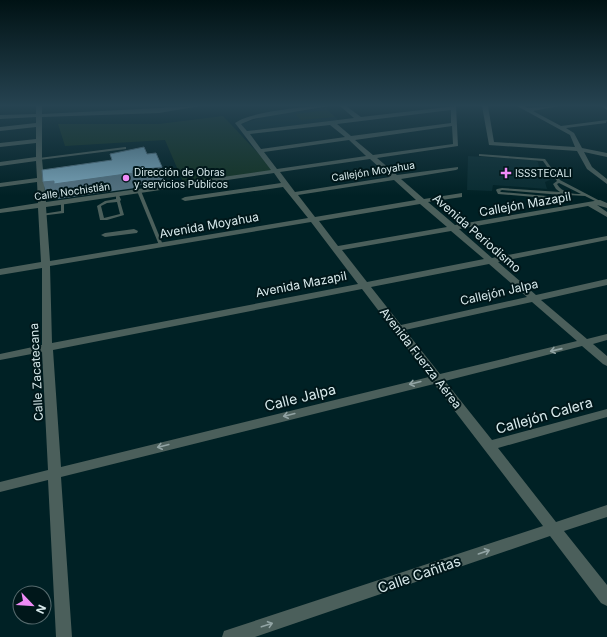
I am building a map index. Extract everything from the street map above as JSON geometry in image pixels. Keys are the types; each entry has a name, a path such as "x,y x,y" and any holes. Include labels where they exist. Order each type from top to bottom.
{"street":[{"name":"Calle Zacatecana","path":"38,136 46,264 47,347 64,637"},
{"name":"Avenida Fuerza Aérea","path":"248,136 607,598"},
{"name":"Avenida Periodismo","path":"346,136 607,362"},
{"path":"259,150 373,136"},
{"name":"Calle Nochistlán","path":"0,211 42,210 62,202 118,197 139,191 275,172 370,156 456,145 455,136"},
{"path":"490,136 492,144 580,149 607,155"},
{"path":"573,136 589,168 607,182"},
{"path":"0,145 38,141"},
{"path":"0,164 39,160"},
{"name":"Callejón Moyahua","path":"294,194 456,168"},
{"path":"0,185 42,182"},
{"path":"185,199 286,184"},
{"name":"Avenida Moyahua","path":"0,272 459,195"},
{"path":"598,204 607,215"},
{"name":"Callejón Mazapil","path":"336,249 598,204"},
{"path":"105,235 134,231"},
{"path":"117,234 123,252"},
{"name":"Avenida Mazapil","path":"0,357 607,238"},
{"name":"Callejón Jalpa","path":"398,329 607,282"},
{"name":"Calle Jalpa","path":"0,487 436,378 607,337"},
{"name":"Callejón Calera","path":"489,446 607,413"},
{"name":"Calle Cañitas","path":"230,637 607,511"}],"lane":[{"path":"39,160 125,148"},
{"path":"480,155 544,160 559,181 588,195 598,204"},
{"path":"559,181 555,184 556,188 567,194"},
{"path":"567,194 563,198 559,198 503,194 497,192 502,189 588,195"},
{"path":"139,191 161,245"},
{"path":"578,195 598,204"},
{"path":"118,197 122,215 102,219 99,206 118,197"}],"shaded area":[{"name":"ISSSTECALI","path":"468,156 534,160 538,162 540,172 549,175 550,180 545,182 547,189 493,185 492,191 467,190"}],"green space":[{"path":"62,136 242,136 275,171 184,184 165,140 65,146"}],"building":[{"path":"144,147 147,154 156,153 162,167 132,171 133,173 54,184 54,181 43,182 42,170 112,160 110,154"}],"place":[{"name":"ISSSTECALI","path":"506,173"},
{"name":"Dirección de Obras y servicios Públicos","path":"126,178"}]}
